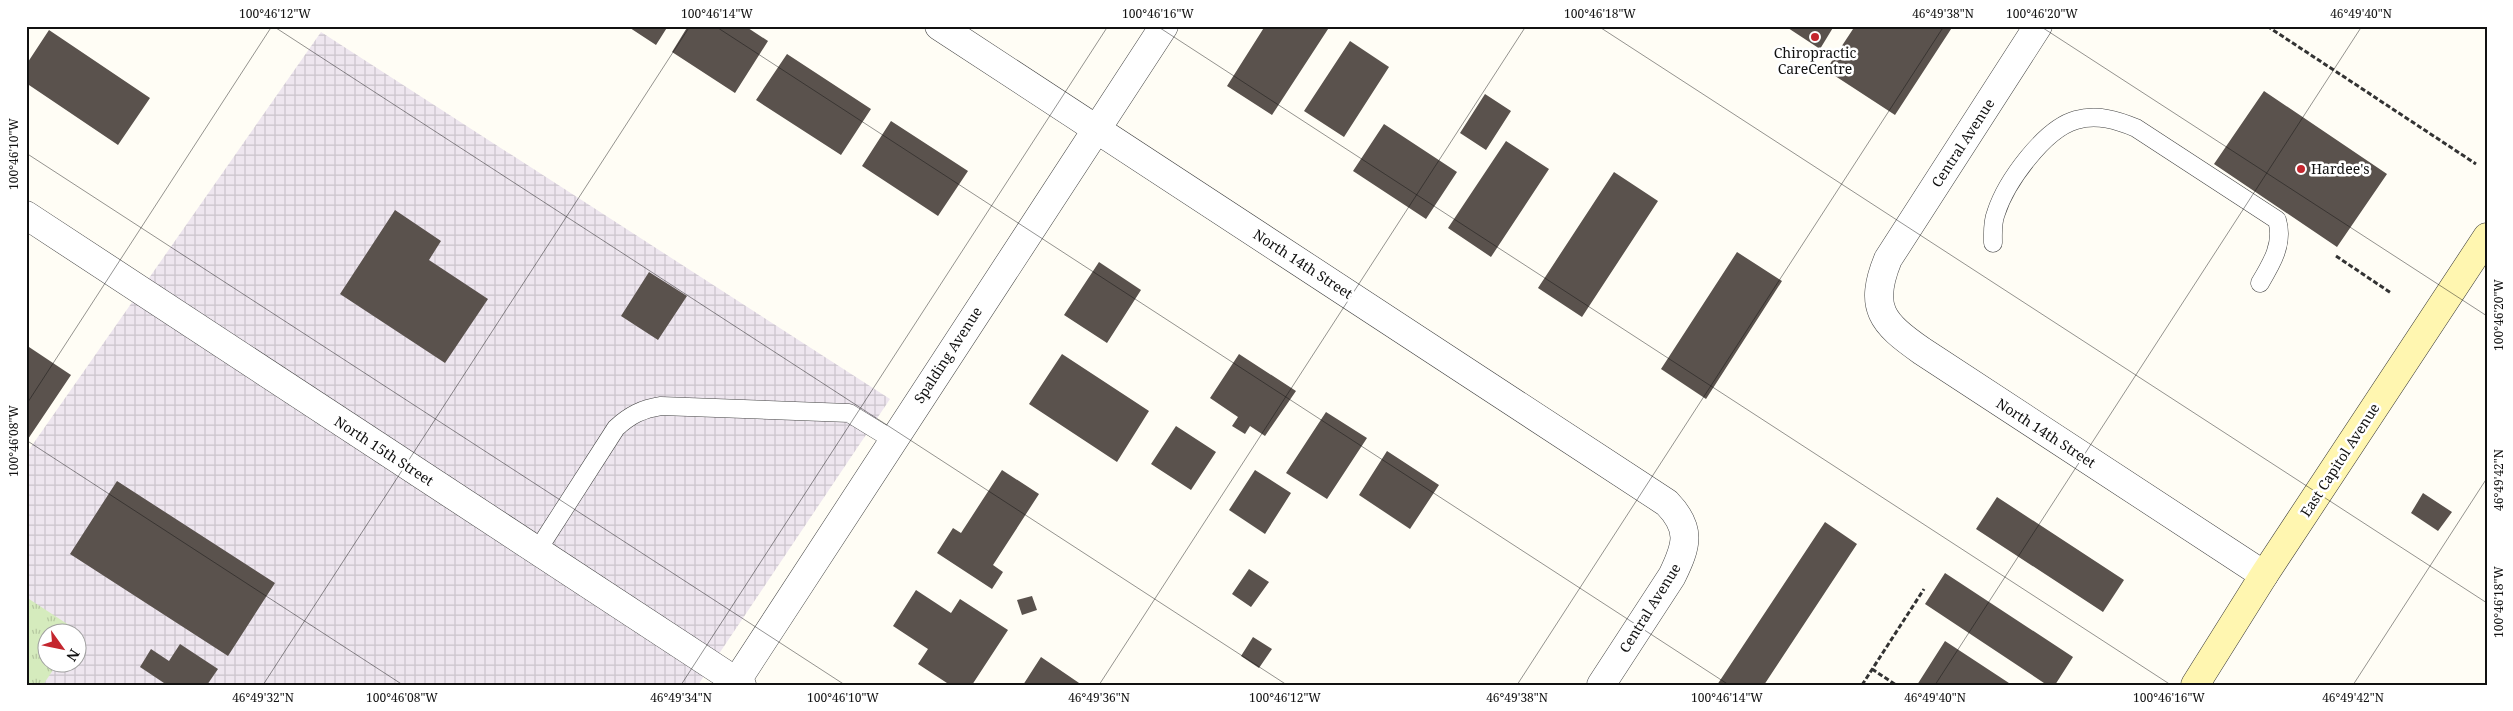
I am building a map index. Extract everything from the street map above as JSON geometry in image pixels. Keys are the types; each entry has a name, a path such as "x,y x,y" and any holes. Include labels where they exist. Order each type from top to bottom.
{"street":[{"name":"North 14th Street","path":"939,26 1667,503"},
{"name":"Spalding Avenue","path":"738,684 893,440 1164,26"},
{"name":"Central Avenue","path":"1888,259 2038,26"},
{"name":"North 15th Street","path":"26,215 738,684"},
{"name":"East Capitol Avenue","path":"2195,685 2264,576 2487,236"},
{"name":"North 14th Street","path":"1888,259 1881,277 1878,296 1883,316 1895,332 2264,576"},
{"name":"Central Avenue","path":"1601,685 1672,576 1681,557 1685,537 1680,517 1667,503"}],"lane":[{"path":"1993,243 1995,214 2002,198 2034,150 2062,126 2077,120 2103,118 2136,128 2277,220 2280,234 2276,251 2260,283"},
{"path":"537,551 616,428 630,415 646,409 661,406 850,413 893,440"}],"path":[{"path":"2267,26 2476,164"},
{"path":"2336,256 2391,293"},
{"path":"1862,685 1924,589"},
{"path":"1872,669 1896,685"}],"shaded area":[{"path":"321,32 890,399 698,685 26,685 26,454"}],"green space":[{"path":"26,597 67,624 38,624 38,674 50,674 43,685 26,685"}],"building":[{"path":"627,26 668,26 656,45"},
{"path":"688,26 745,26 768,41 735,93 672,52"},
{"path":"1265,26 1330,26 1272,115 1227,86"},
{"name":"Chiropractic CareCentre","path":"1785,26 1834,26 1820,49"},
{"path":"1855,26 1953,26 1895,115 1826,70"},
{"path":"49,30 150,98 118,145 26,83 26,65"},
{"path":"1350,41 1389,67 1344,137 1304,111"},
{"path":"787,54 871,109 841,155 756,100"},
{"name":"Hardee's","path":"2264,91 2387,174 2337,247 2214,164"},
{"path":"1485,94 1511,111 1486,150 1460,133"},
{"path":"891,121 968,171 938,216 862,166"},
{"path":"1384,124 1457,172 1426,219 1353,171"},
{"path":"1506,141 1549,169 1491,257 1448,228"},
{"path":"1614,172 1658,201 1582,317 1538,288"},
{"path":"395,210 441,241 429,260 488,299 445,363 340,294"},
{"path":"1737,252 1782,281 1706,399 1661,369"},
{"path":"1099,262 1141,290 1107,343 1064,315"},
{"path":"649,272 687,296 658,340 621,316"},
{"path":"26,345 71,375 26,442"},
{"path":"1062,354 1149,411 1117,462 1029,404"},
{"path":"1239,354 1296,391 1265,436 1250,426 1245,434 1232,426 1238,417 1210,398"},
{"path":"1326,412 1367,438 1327,499 1286,473"},
{"path":"1176,426 1216,452 1191,490 1151,464"},
{"path":"1387,451 1439,485 1410,529 1359,495"},
{"path":"1002,470 1039,494 993,565 1003,572 992,589 937,553 953,528 961,533"},
{"path":"1255,470 1291,493 1265,534 1229,510"},
{"path":"117,481 275,583 228,656 70,554"},
{"path":"2423,493 2452,512 2438,531 2411,513"},
{"path":"1997,497 2124,580 2103,612 1976,529"},
{"path":"1825,522 1857,544 1764,685 1717,685"},
{"path":"1249,569 1269,582 1251,607 1232,594"},
{"path":"1945,573 2073,657 2055,685 2047,685 1925,604"},
{"path":"916,590 951,613 960,599 1008,630 972,685 950,685 918,664 928,649 893,626"},
{"path":"1032,596 1037,610 1022,615 1017,600"},
{"path":"1253,637 1272,649 1259,668 1241,656"},
{"path":"1945,641 2012,685 1917,685"},
{"path":"180,644 218,669 207,685 167,685 140,667 151,649 169,661"},
{"path":"1041,657 1082,685 1023,685"}],"place":[{"name":"Chiropractic CareCentre","path":"1815,37"},
{"name":"Hardee's","path":"2301,169"}]}
